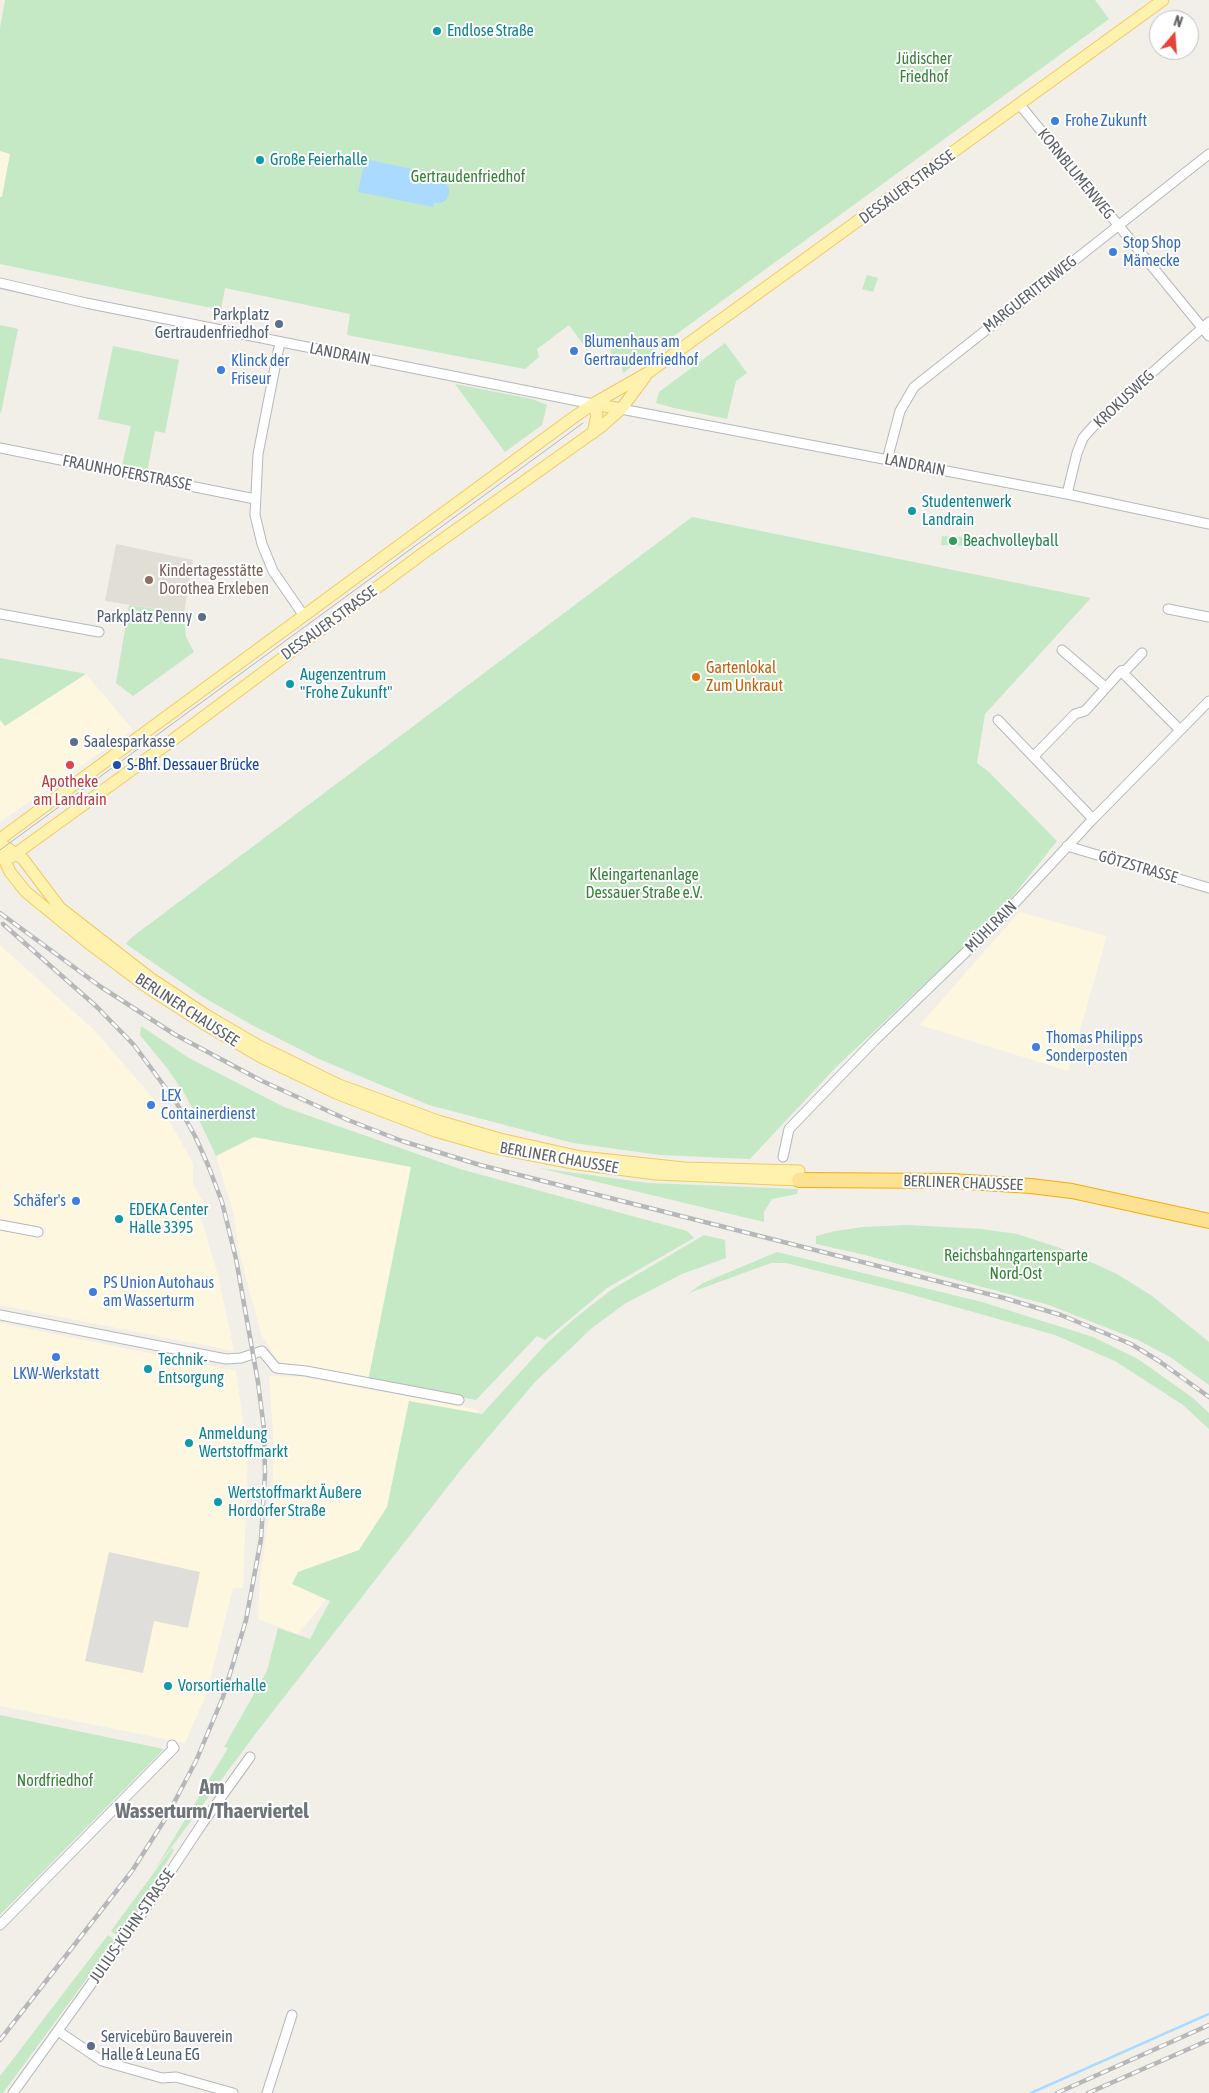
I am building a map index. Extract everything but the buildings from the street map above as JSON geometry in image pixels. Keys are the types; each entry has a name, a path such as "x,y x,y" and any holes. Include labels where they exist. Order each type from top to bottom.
{"highway":[{"name":"BERLINER CHAUSSEE","path":"799,1176 940,1172 1023,1176 1209,1212"},
{"name":"BERLINER CHAUSSEE","path":"799,1176 952,1181 1031,1186 1072,1191 1209,1221"}],"main road":[{"name":"DESSAUER STRASSE","path":"0,841 593,404 649,372 1163,0"},
{"name":"DESSAUER STRASSE","path":"2,863 166,745 422,554 593,433 621,409 649,372"},
{"path":"593,404 621,409"},
{"path":"593,404 597,415 593,433"},
{"name":"BERLINER CHAUSSEE","path":"0,841 16,853 32,869 60,908 150,978 206,1015 259,1046 339,1085 438,1121 500,1139 581,1157 684,1168 799,1176"},
{"name":"BERLINER CHAUSSEE","path":"0,850 2,863 26,892 86,941 150,989 206,1026 261,1057 297,1075 384,1112 435,1131 491,1146 578,1164 656,1174 799,1176"},
{"path":"0,874 15,881"}],"street":[{"name":"KORNBLUMENWEG","path":"1020,104 1118,226 1206,325 1209,336"},
{"name":"MARGUERITENWEG","path":"887,460 900,411 914,387 1209,154"},
{"name":"LANDRAIN","path":"0,283 86,303 593,404"},
{"name":"KROKUSWEG","path":"1067,494 1077,452 1083,438 1098,420 1206,325"},
{"path":"280,342 260,436 255,499 257,524 269,561 281,584 304,616"},
{"name":"LANDRAIN","path":"621,409 1067,494 1209,524"},
{"name":"FRAUNHOFERSTRASSE","path":"0,448 255,499"},
{"path":"1168,609 1209,617"},
{"path":"0,614 99,632"},
{"path":"1062,650 1105,687"},
{"path":"1034,756 1075,714 1085,711 1105,690 1105,687 1121,671 1126,670 1142,653"},
{"path":"1121,671 1180,730"},
{"name":"MÜHLRAIN","path":"783,1157 789,1129 874,1041 1000,920 1067,846 1209,701"},
{"path":"998,720 1056,778 1059,786 1093,819"},
{"name":"GÖTZSTRASSE","path":"1067,846 1209,888"},
{"path":"0,1225 38,1232"},
{"path":"0,1315 226,1359 240,1358 262,1351 276,1368 306,1371 459,1400"},
{"path":"0,1925 174,1748 172,1744"},
{"name":"JULIUS-KÜHN-STRASSE","path":"13,2093 250,1757"},
{"path":"267,2093 292,2014"},
{"path":"58,2031 102,2061 162,2078 176,2078 232,2093"}],"shaded area":[{"path":"0,151 10,153 2,198 0,197"},
{"name":"Kindertagesstätte Dorothea Erxleben","path":"116,544 193,560 184,613 105,601"},
{"path":"86,674 133,730 0,822 0,720 6,725"},
{"path":"1019,912 1107,936 1068,1071 920,1025"},
{"path":"0,945 96,1032 163,1110 193,1163 193,1184 207,1208 199,1212 218,1275 234,1351 0,1305 0,1229 44,1237 46,1228 0,1219"},
{"path":"253,1137 412,1167 368,1381 279,1362 261,1334 238,1246 234,1214 216,1156"},
{"path":"0,1323 236,1371 248,1456 243,1588 233,1588 206,1695 185,1743 0,1706"},
{"path":"269,1376 302,1377 479,1410 298,1634 258,1619 260,1580 273,1485 273,1433"},
{"path":"109,1552 200,1572 188,1628 154,1621 143,1673 85,1661"}],"green space":[{"name":"Gertraudenfriedhof","path":"5,0 1095,0 1109,19 623,373 620,360 613,362 609,343 585,347 569,325 537,349 539,357 525,369 347,335 350,314 225,288 221,310 0,264 0,197 2,197 10,154 0,151 0,28"},
{"path":"867,275 878,278 873,292 862,289"},
{"path":"0,325 18,329 1,413 0,412"},
{"path":"725,343 747,373 736,381 727,419 656,403 659,392"},
{"path":"113,346 179,360 165,433 155,431 147,472 122,466 131,426 98,419"},
{"path":"455,384 532,399 547,405 542,425 505,452"},
{"name":"Kleingartenanlage Dessauer Straße e.V.","path":"692,517 1091,598 985,714 977,763 990,773 1057,841 996,917 836,1067 750,1159 660,1155 573,1143 429,1105 319,1059 252,1025 203,997 126,944 131,938"},
{"name":"Beachvolleyball","path":"942,536 964,537 964,546 941,545"},
{"path":"129,605 184,613 186,637 194,652 133,696 116,683"},
{"path":"0,658 86,674 5,726 0,720"},
{"path":"141,1026 189,1058 284,1107 460,1169 687,1231 694,1238 607,1288 545,1340 537,1336 476,1400 368,1381 411,1167 254,1137 216,1156 184,1093 167,1068 140,1035"},
{"path":"539,1168 648,1183 798,1189 797,1194 772,1199 764,1212 764,1222"},
{"name":"Reichsbahngartensparte Nord-Ost","path":"908,1225 981,1229 1017,1234 1060,1248 1117,1274 1152,1296 1209,1342 1209,1385 1170,1357 1138,1340 1049,1305 865,1255 816,1244 816,1236 835,1231 863,1227"},
{"path":"704,1235 725,1240 726,1258 682,1274 626,1303 593,1327 535,1382 463,1467 253,1737 156,1868 228,1748 224,1747 267,1671 278,1628 310,1639 330,1601 292,1584 298,1572 359,1550 387,1507 409,1401 482,1414 546,1344 574,1319 611,1290"},
{"path":"777,1252 982,1302 1093,1337 1138,1359 1193,1398 1209,1413 1209,1429 1183,1405 1115,1361 1055,1335 902,1292 786,1263 771,1263 689,1293 703,1283"},
{"name":"Nordfriedhof","path":"0,1715 164,1749 0,1915"},
{"path":"172,1848 174,1850 120,1938 111,1931"},
{"path":"108,1935 115,1940 3,2093 0,2093 0,2076"}],"water":[{"path":"365,159 440,175 439,179 444,181 449,188 449,194 446,200 441,203 434,203 433,207 358,192"}],"waterway":[{"path":"1031,2093 1209,2014"}],"tram line":[{"path":"0,850 583,423"}],"railway":[{"path":"0,913 101,987 174,1034 262,1081 348,1120 402,1141 480,1165 1004,1298 1061,1315 1131,1344 1159,1361 1209,1397"},
{"path":"0,2040 132,1871 167,1816 196,1761 223,1697 246,1620 261,1539 265,1474 264,1429 258,1382 236,1259 222,1202 195,1136 176,1102 134,1045 97,1007 3,924"},
{"path":"1057,2093 1209,2025"},
{"path":"1088,2093 1209,2040"}],"place":[{"name":"Endlose Straße","path":"437,31"},
{"name":"Frohe Zukunft","path":"1055,121"},
{"name":"Große Feierhalle","path":"260,160"},
{"name":"Stop Shop Mämecke","path":"1113,252"},
{"name":"Parkplatz Gertraudenfriedhof","path":"279,324"},
{"name":"Blumenhaus am Gertraudenfriedhof","path":"574,351"},
{"name":"Klinck der Friseur","path":"221,370"},
{"name":"Studentenwerk Landrain","path":"912,511"},
{"name":"Beachvolleyball","path":"953,541"},
{"name":"Kindertagesstätte Dorothea Erxleben","path":"149,580"},
{"name":"Parkplatz Penny","path":"202,617"},
{"name":"Gartenlokal Zum Unkraut","path":"696,677"},
{"name":"Augenzentrum \"Frohe Zukunft\"","path":"290,684"},
{"name":"Saalesparkasse","path":"74,742"},
{"name":"Apotheke am Landrain","path":"70,765"},
{"name":"S-Bhf. Dessauer Brücke","path":"117,765"},
{"name":"Thomas Philipps Sonderposten","path":"1036,1047"},
{"name":"LEX Containerdienst","path":"151,1105"},
{"name":"Schäfer's","path":"76,1201"},
{"name":"EDEKA Center Halle 3395","path":"119,1219"},
{"name":"PS Union Autohaus am Wasserturm","path":"93,1292"},
{"name":"LKW-Werkstatt","path":"56,1357"},
{"name":"Technik- Entsorgung","path":"148,1369"},
{"name":"Anmeldung Wertstoffmarkt","path":"189,1443"},
{"name":"Wertstoffmarkt Äußere Hordorfer Straße","path":"218,1502"},
{"name":"Vorsortierhalle","path":"168,1686"},
{"name":"Servicebüro Bauverein Halle & Leuna EG","path":"91,2046"}],"district":[{"name":"Am Wasserturm/Thaerviertel","path":"212,1799"}],"park label":[{"name":"Jüdischer Friedhof","path":"924,68"}]}
